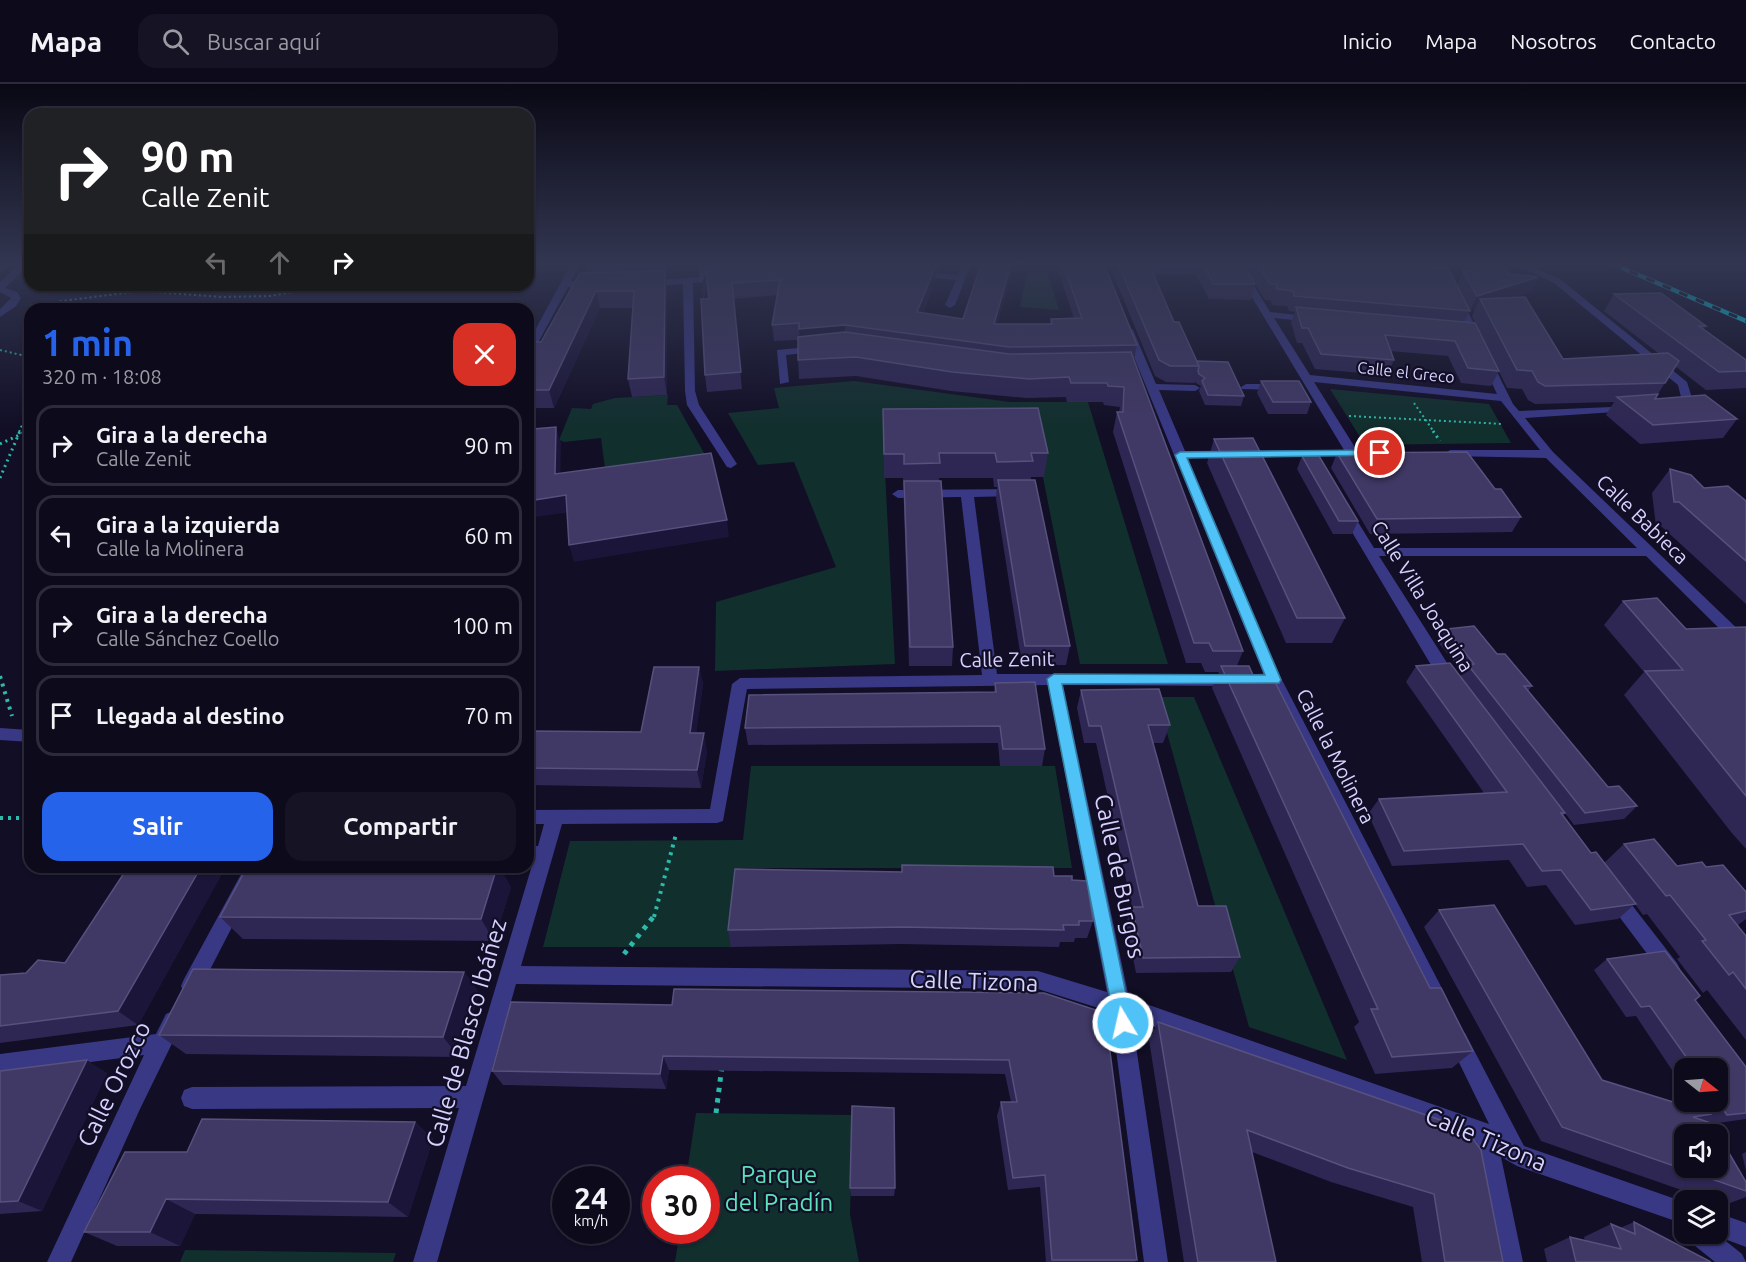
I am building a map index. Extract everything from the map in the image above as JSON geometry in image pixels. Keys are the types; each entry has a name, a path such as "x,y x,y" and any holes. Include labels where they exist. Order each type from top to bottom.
{"street":[{"path":"534,341 545,319"},
{"path":"690,319 693,405 731,464"},
{"name":"Calle la Molinera","path":"1123,319 1135,366 1152,387 1274,680 1517,1155"},
{"path":"1270,319 1301,385 1352,453"},
{"path":"1313,319 1325,320"},
{"name":"Calle Babieca","path":"1466,319 1512,420 1746,646"},
{"path":"1603,319 1683,384 1688,398 1671,405 1659,406"},
{"path":"1456,331 1473,333"},
{"path":"784,382 781,352 834,347"},
{"name":"Calle el Greco","path":"1246,387 1301,385 1504,398"},
{"path":"1152,387 1195,388"},
{"path":"1512,420 1648,407"},
{"path":"1441,450 1549,454"},
{"path":"1180,455 1318,461 1352,453 1370,453"},
{"path":"898,494 1035,492"},
{"path":"967,493 990,680"},
{"name":"Calle Villa Joaquina","path":"1338,496 1369,552 1436,661 1458,690"},
{"path":"1369,552 1648,552"},
{"name":"Calle Zenit","path":"555,817 717,816 740,684 1054,679 1274,680"},
{"name":"Calle de Burgos","path":"1054,679 1120,1005 1156,1262"},
{"path":"0,734 24,736"},
{"path":"534,817 555,817"},
{"name":"Calle de Blasco Ibáñez","path":"536,854 555,817"},
{"name":"Calle Orozco","path":"59,1262 161,1043 251,873"},
{"name":"Calle de Blasco Ibáñez","path":"425,1262 510,975 532,873"},
{"path":"1602,879 1681,983"},
{"name":"Calle Tizona","path":"510,975 1038,980 1120,1005 1485,1134 1517,1155 1674,1210"},
{"path":"0,1064 161,1043"},
{"path":"192,1098 474,1097"},
{"path":"1485,1134 1511,1262"},
{"path":"1660,1205 1674,1216"},
{"path":"1728,1229 1746,1235"},
{"path":"1711,1244 1734,1262"}],"path":[{"path":"0,350 24,356"},
{"path":"1407,395 1426,421 1441,450"},
{"path":"1342,415 1426,421 1512,420"},
{"path":"0,478 24,419"},
{"path":"0,444 24,433"},
{"path":"0,676 12,717"},
{"path":"0,818 24,818"},
{"path":"622,956 653,919 676,834"},
{"path":"716,1113 723,1055"}],"green space":[{"path":"854,381 1010,402 1088,402 1168,664 1080,664 1034,432 883,433 895,664 715,671 716,602 836,567 794,462 758,465 728,413 779,408 774,388"},
{"path":"1330,389 1489,404 1511,443 1365,445"},
{"path":"668,395 667,405 677,405 713,469 607,484 601,438 564,442 559,440 572,408 591,409 593,404 615,398"},
{"path":"1157,697 1194,697 1347,1060 1249,1027"},
{"path":"751,766 1055,766 1072,868 741,868 731,947 543,947 570,841 743,840"},
{"name":"Parque del Pradín","path":"696,1113 853,1115 850,1214 859,1262 675,1262 678,1244 720,1244 720,1166 688,1166"},
{"path":"185,1250 396,1253 393,1262 180,1262"}],"building":[{"path":"554,319 583,319 549,390 534,390 534,341 541,342"},
{"path":"632,319 665,319 664,377 628,379"},
{"path":"702,319 736,319 741,372 705,375"},
{"path":"773,319 995,319 994,324 1052,324 1051,319 1126,319 1137,345 1009,347 845,325 799,329 799,323 772,325"},
{"path":"1141,319 1173,319 1174,322 1179,322 1199,366 1170,366 1159,360"},
{"path":"1299,319 1430,319 1475,323 1499,371 1468,368 1455,341 1385,335 1394,360 1321,354 1308,328 1302,328"},
{"path":"1490,319 1538,319 1563,359 1668,353 1679,361 1665,383 1545,386 1538,382 1532,371 1517,370"},
{"path":"1648,319 1696,319 1706,326 1699,326 1746,360 1746,371 1719,372"},
{"path":"845,332 1009,354 1131,352 1243,651 1213,651 1209,643 1194,643 1117,412 1123,412 1124,387 1108,386 1107,383 1071,383 1069,377 1029,379 952,372 856,357 798,360 798,337"},
{"path":"1197,361 1228,362 1244,396 1208,395 1202,381 1205,378 1199,374"},
{"path":"1261,381 1299,381 1311,402 1273,402"},
{"path":"1658,394 1655,399 1705,395 1737,419 1653,425 1617,397"},
{"path":"1038,408 1048,453 1031,453 1033,461 997,462 995,453 939,453 940,463 904,464 904,454 884,454 883,409"},
{"path":"556,427 555,474 711,453 727,520 569,545 566,495 534,500 534,429"},
{"path":"1253,438 1345,618 1297,618 1214,439"},
{"path":"1467,452 1495,489 1501,489 1521,517 1377,519 1337,453"},
{"path":"1302,456 1319,456 1358,521 1339,521"},
{"path":"1670,469 1691,475 1704,488 1728,486 1746,501 1746,561 1679,502 1674,502"},
{"path":"998,480 1035,480 1070,646 1025,646"},
{"path":"904,481 941,481 953,647 910,647"},
{"path":"1657,598 1686,629 1746,627 1746,796 1645,671 1683,670 1623,601"},
{"path":"1474,626 1497,654 1505,654 1532,686 1524,686 1608,787 1619,786 1637,806 1585,813 1468,665 1474,664 1446,629"},
{"path":"1450,663 1565,813 1561,813 1591,853 1596,852 1636,904 1591,910 1561,870 1542,871 1523,844 1404,851 1379,799 1507,792 1416,666"},
{"path":"1221,666 1249,666 1253,675 1271,674 1430,988 1441,988 1473,1051 1392,1057 1371,1009 1378,1009"},
{"path":"654,667 699,667 690,733 704,733 697,770 534,768 534,731 641,732"},
{"path":"1035,682 1045,749 1003,749 1000,726 745,728 749,695 996,692 995,683"},
{"path":"1159,689 1170,725 1148,725 1198,906 1226,906 1240,957 1143,958 1132,907 1143,907 1101,726 1089,726 1081,690"},
{"path":"1654,839 1677,866 1702,862 1706,867 1723,865 1746,892 1746,911 1729,915 1746,936 1746,989 1733,972 1729,975 1702,941 1706,940 1670,895 1666,896 1624,844"},
{"path":"902,865 1053,867 1054,876 1072,876 1072,880 1087,881 1093,921 1079,921 1079,925 1063,925 1064,930 902,927 728,930 735,869 902,872"},
{"path":"124,873 198,873 118,1011 0,1026 0,975 26,973 38,960 65,963"},
{"path":"244,873 495,873 481,919 220,917"},
{"path":"1494,905 1602,1080 1674,1102 1674,1112 1712,1114 1693,1117 1712,1124 1674,1124 1674,1166 1562,1127 1439,910"},
{"path":"1665,951 1700,996 1695,1000 1746,1067 1746,1113 1727,1115 1725,1112 1728,1112 1728,1058 1687,1058 1650,1006 1641,1007 1607,959"},
{"path":"193,969 464,972 443,1037 159,1035"},
{"path":"674,989 1044,993 1105,1013 1137,1260 1052,1260 1045,1175 1013,1178 1001,1102 1017,1102 1009,1060 663,1056 660,1074 492,1071 511,1002 672,1005"},
{"path":"1158,1022 1466,1129 1481,1150 1503,1262 1445,1262 1434,1194 1348,1168 1247,1130 1276,1262 1198,1262"},
{"path":"87,1060 18,1201 0,1202 0,1071"},
{"path":"852,1106 894,1108 895,1188 850,1188"},
{"path":"202,1119 415,1122 388,1202 166,1199 150,1232 84,1232 125,1152 187,1152"},
{"path":"1728,1151 1746,1182 1746,1191 1709,1178 1728,1178"},
{"path":"1634,1222 1711,1262 1576,1262 1570,1237 1621,1249 1611,1224 1635,1234"}],"railway":[{"path":"1741,319 1746,321"}],"route":[{"path":"1123,1023 1054,679 1274,680 1180,455 1380,453"}]}
